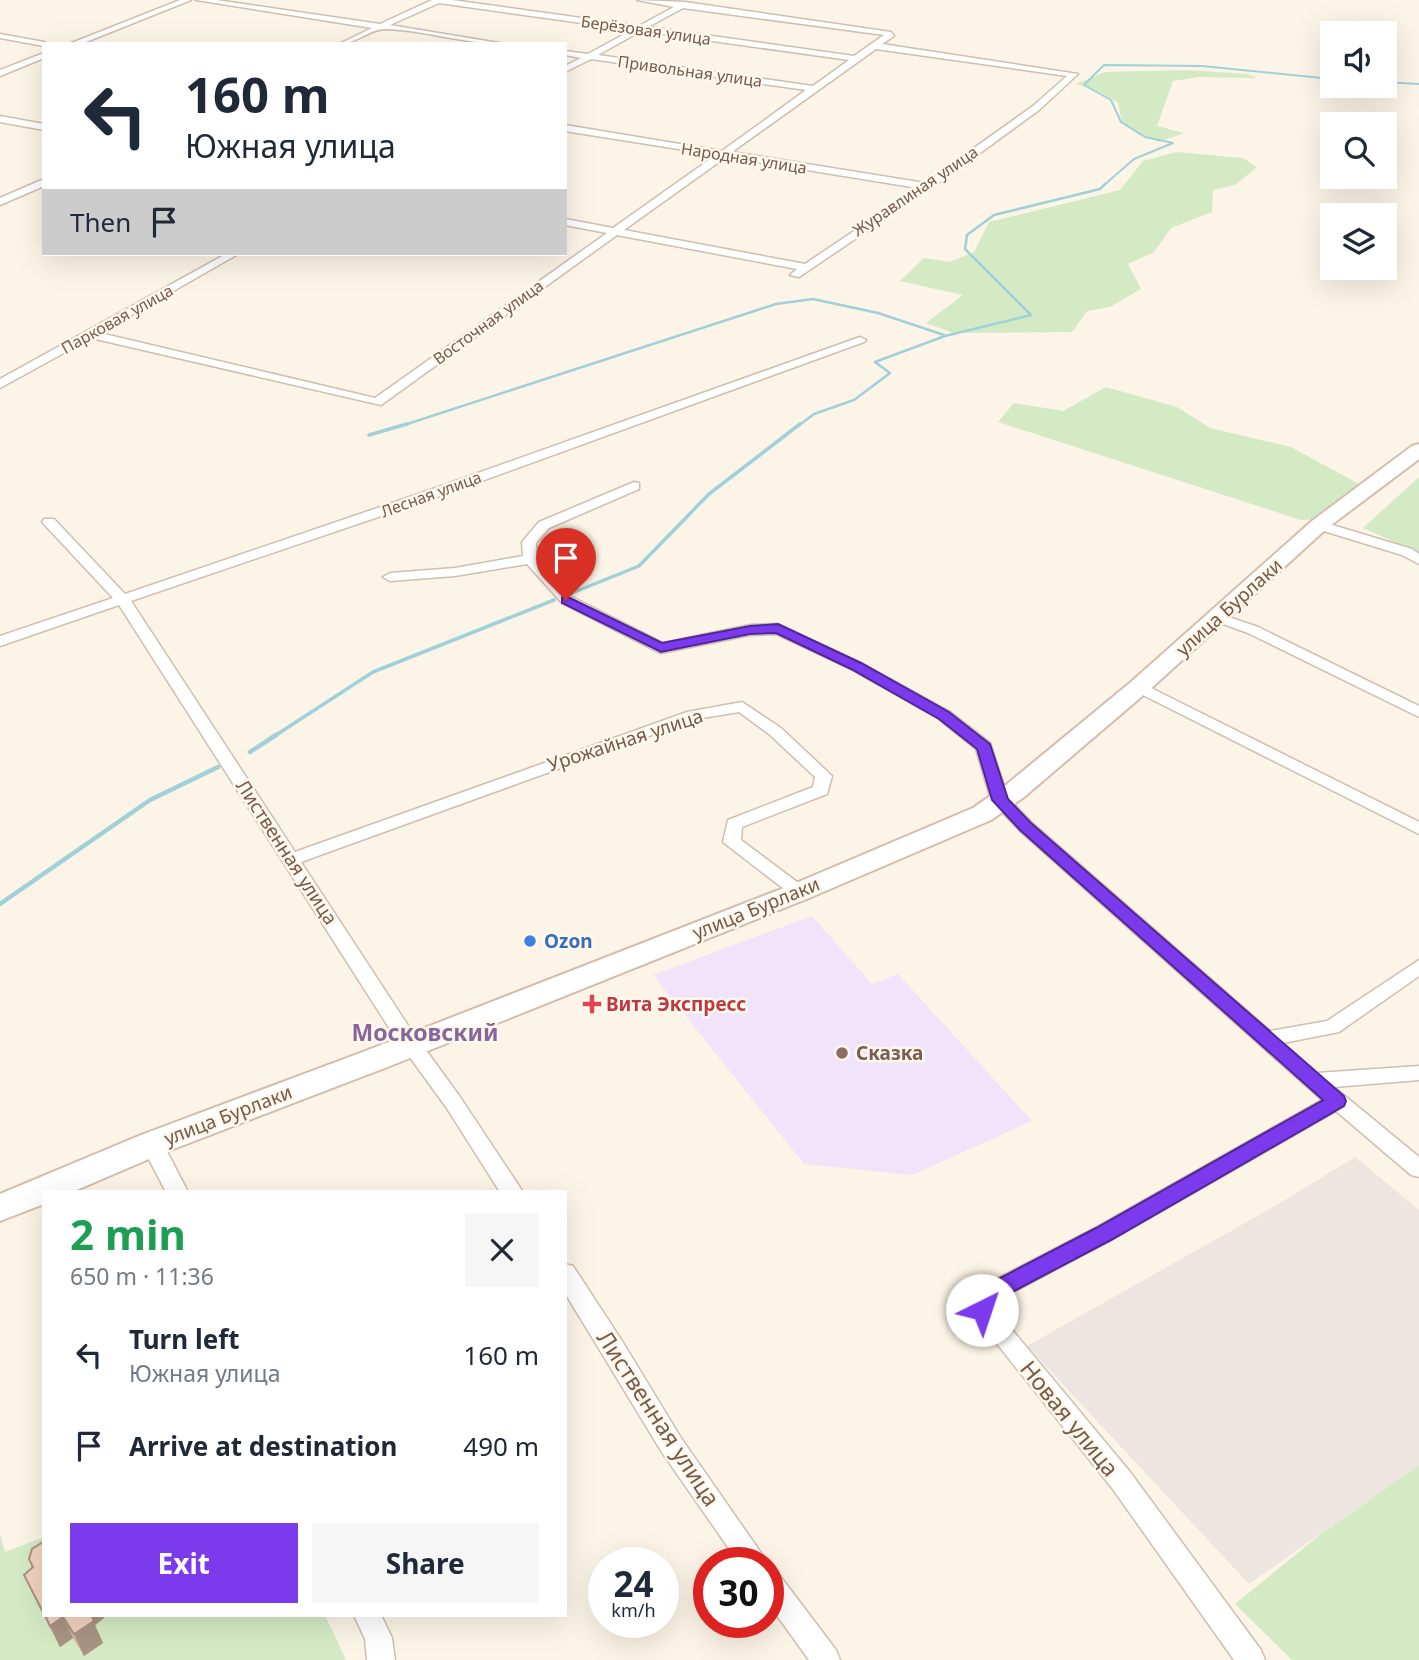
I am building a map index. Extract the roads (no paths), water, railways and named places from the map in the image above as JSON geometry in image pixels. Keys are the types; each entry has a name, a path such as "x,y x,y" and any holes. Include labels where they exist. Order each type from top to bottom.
{"street":[{"path":"78,42 187,0"},
{"path":"200,0 487,42"},
{"path":"347,42 438,0"},
{"name":"Берёзовая улица","path":"438,0 856,60"},
{"path":"642,0 891,34 875,46"},
{"path":"567,69 684,4"},
{"path":"0,36 42,44"},
{"name":"Восточная улица","path":"89,334 377,402 875,46"},
{"name":"Журавлиная улица","path":"795,275 954,168 1036,108 1074,74 875,46"},
{"name":"Привольная улица","path":"567,53 814,89"},
{"path":"0,73 42,56"},
{"path":"0,119 42,127"},
{"name":"Народная улица","path":"567,128 924,186"},
{"path":"0,202 42,183"},
{"path":"567,222 805,267"},
{"name":"Парковая улица","path":"0,384 229,256"},
{"name":"Лесная улица","path":"0,641 438,492 860,340"},
{"name":"улица Бурлаки","path":"43,1190 152,1144 799,891 970,819 1000,800 1139,688 1319,525 1419,450"},
{"path":"634,486 544,525 529,542 530,559 566,600 661,648 750,630 778,629 846,661 944,715 984,747 1000,800 1026,827 1313,1081 1419,1169"},
{"name":"Лиственная улица","path":"49,522 123,600 412,1044 511,1190"},
{"path":"1319,525 1407,552 1419,560"},
{"path":"390,577 455,572 530,559"},
{"path":"1217,617 1278,642 1419,712"},
{"path":"1139,688 1419,829"},
{"name":"Урожайная улица","path":"292,859 693,715 743,707 775,731 824,776 821,790 734,824 732,842 799,891"},
{"path":"1266,1039 1332,1027 1419,967"},
{"path":"1313,1081 1419,1073"},
{"name":"Новая улица","path":"1251,1660 1121,1480 982,1310 989,1294 1104,1234 1337,1101"},
{"path":"152,1144 176,1190"},
{"name":"улица Бурлаки","path":"0,1208 42,1190"},
{"name":"Лиственная улица","path":"567,1276 614,1348 672,1446 744,1547"},
{"path":"784,1603 825,1660"},
{"path":"368,1617 378,1638 381,1660"}],"waterway":[{"path":"1103,186 1134,159 1173,143 1145,137 1121,122 1111,100 1084,85 1104,65 1202,66 1320,78"},
{"path":"1397,83 1419,84"},
{"path":"798,426 814,414 854,400 890,373 875,362 945,336 1031,315 965,249 967,235 994,215 1100,189 1103,186"},
{"path":"401,426 776,304 813,299 878,313 944,335"},
{"path":"369,435 407,424"},
{"path":"572,593 639,566 709,494 800,424"},
{"path":"273,737 373,672 554,600"},
{"path":"250,752 276,735"},
{"path":"0,904 150,800 218,767"}],"place":[{"name":"Ozon","path":"530,941"},
{"name":"Вита Экспресс","path":"592,1004"},
{"name":"Сказка","path":"842,1053"}],"district":[{"name":"Московский","path":"425,1032"}]}
